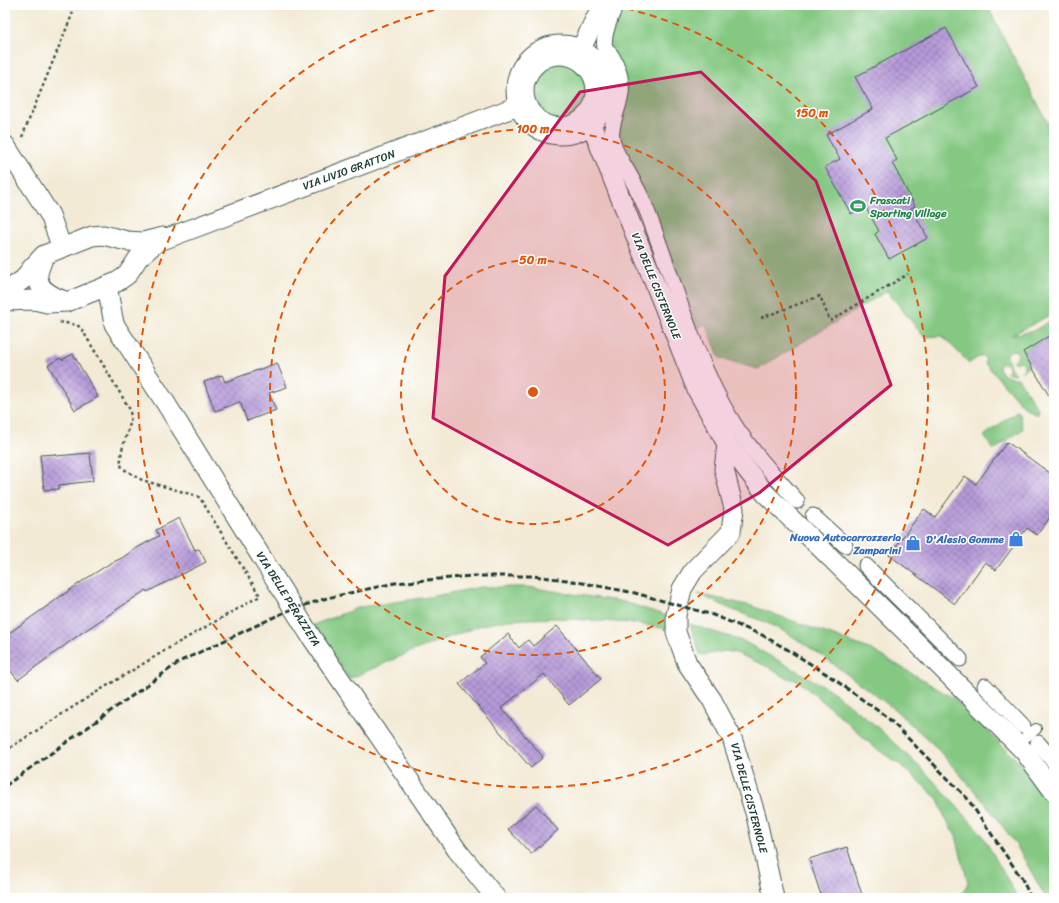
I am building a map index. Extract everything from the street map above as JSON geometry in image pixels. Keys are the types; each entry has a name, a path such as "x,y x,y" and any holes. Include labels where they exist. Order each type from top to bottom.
{"street":[{"path":"580,50 602,5"},
{"path":"616,5 611,15 605,43 607,52 611,55 618,69 621,83 621,98 612,126 612,140 619,156 640,192 655,230 690,331 724,408 743,437 774,476 797,501"},
{"path":"580,50 573,46 555,45 536,52 526,62 518,76 516,86 518,106 529,123 543,132 564,136 576,134 586,129 589,119 595,94 594,84 590,74 584,66 575,60 564,57 552,58 541,62 532,71 527,82 526,93 528,103 533,112 540,119 550,124 560,126 579,120 589,119 598,118 603,110 607,90 601,67 592,57 580,50"},
{"name":"VIA LIVIO GRATTON","path":"5,301 34,300 47,303 67,302 112,284 127,275 139,257 157,242 518,106"},
{"name":"VIA DELLE CISTERNOLE","path":"589,119 676,334 697,390 726,444 765,493 1017,744 1053,789"},
{"path":"9,151 70,245"},
{"name":"VIA LIVIO GRATTON","path":"44,254 92,236 103,235 127,242 143,242 178,233"},
{"path":"103,235 118,246 122,254 123,267 112,284"},
{"path":"5,292 24,279 44,254"},
{"path":"44,254 38,276 41,287 51,296 67,302"},
{"name":"VIA DELLE PERAZZETA","path":"112,284 114,324 166,402 310,635 457,850 496,898"},
{"path":"86,294 114,324"},
{"name":"VIA DELLE CISTERNOLE","path":"726,444 724,469 734,509 731,532 693,571 682,589 676,615 676,632 688,663 712,700 732,738 756,816 774,898"},
{"path":"813,516 845,545"},
{"path":"866,566 960,659"},
{"path":"985,686 1032,733 1054,762"}],"lane":[{"path":"1017,744 1032,733"}],"path":[{"path":"9,151 76,5"},
{"path":"761,318 820,296 830,321 908,274"},
{"path":"5,751 167,649 260,596 198,496 142,480 122,468 120,457 131,418 129,408 81,328 76,325 56,321"}],"highlighted area":[{"path":"701,72 816,181 891,385 759,493 668,545 433,418 445,276 580,92"}],"green space":[{"name":"Frascati Sporting Village","path":"616,5 987,5 1054,135 1054,313 1012,335 1033,331 1054,319 1054,333 1023,352 1028,360 1028,367 1021,372 1024,369 1024,364 1021,361 1015,363 1013,361 1017,358 1018,354 1016,351 1012,350 1008,352 1007,357 1011,369 1016,374 1007,373 1009,367 1006,363 1001,363 999,367 1002,373 1006,376 1018,378 1038,409 1038,413 1024,407 984,362 986,360 982,355 969,363 942,336 924,337 887,291 758,369 720,358 706,324 690,331 619,156 617,112 608,26"},
{"path":"553,57 567,57 579,63 588,72 594,84 592,104 584,115 573,123 567,125 553,125 547,123 536,115 528,104 526,98 526,84 528,78 536,67 547,59"},
{"path":"1018,410 1023,429 994,450 984,436"},
{"path":"481,587 528,587 624,602 674,618 670,629 631,623 554,618 508,620 479,626 415,650 349,679 313,625 360,607 429,597"},
{"path":"698,594 752,606 872,650 955,699 1018,761 1054,810 1054,898 1046,898 1015,843 985,803 934,745 894,709 821,655 789,634 765,622 733,610"},
{"path":"690,624 745,642 829,689 875,725 930,777 981,833 1018,898 959,898 968,883 956,836 945,818 938,799 902,766 874,747 837,713 798,681 782,676 773,669 736,653 725,651 704,655 700,654"}],"building":[{"path":"946,28 979,87 885,138 897,160 892,163 915,206 911,208 928,238 889,259 875,234 879,231 865,206 851,214 825,167 840,159 826,135 873,109 855,77"},
{"path":"1054,333 1054,404 1023,352"},
{"path":"73,354 98,397 75,410 48,365 60,358 62,360"},
{"path":"277,363 287,387 269,393 276,410 247,421 240,402 215,411 204,382 222,375 225,382"},
{"path":"1007,442 1054,476 1054,512 1037,535 1027,528 996,570 985,562 955,604 889,555 924,509 935,517 965,476 976,484"},
{"path":"90,453 93,481 59,485 59,489 44,490 40,455 55,454 56,456"},
{"path":"179,518 195,550 199,549 206,562 147,592 146,590 80,634 18,680 5,664 5,636 84,580 159,536 156,530"},
{"path":"557,626 601,679 569,705 544,674 501,708 543,757 531,768 459,684 485,663 480,657 508,634 519,648 528,640 533,646"},
{"path":"536,805 558,830 531,854 508,829"},
{"path":"847,847 863,898 822,898 809,859"}],"railway":[{"path":"5,786 181,661 287,611 327,598 395,583 472,576 532,576 567,580 635,593 713,615 762,635 828,675 888,718 967,798 1022,879 1031,898"}],"place":[{"name":"Frascati Sporting Village","path":"858,206"},
{"name":"D'Alesio Gomme","path":"1016,539"},
{"name":"Nuova Autocarrozzeria Zamparini","path":"913,543"}]}
